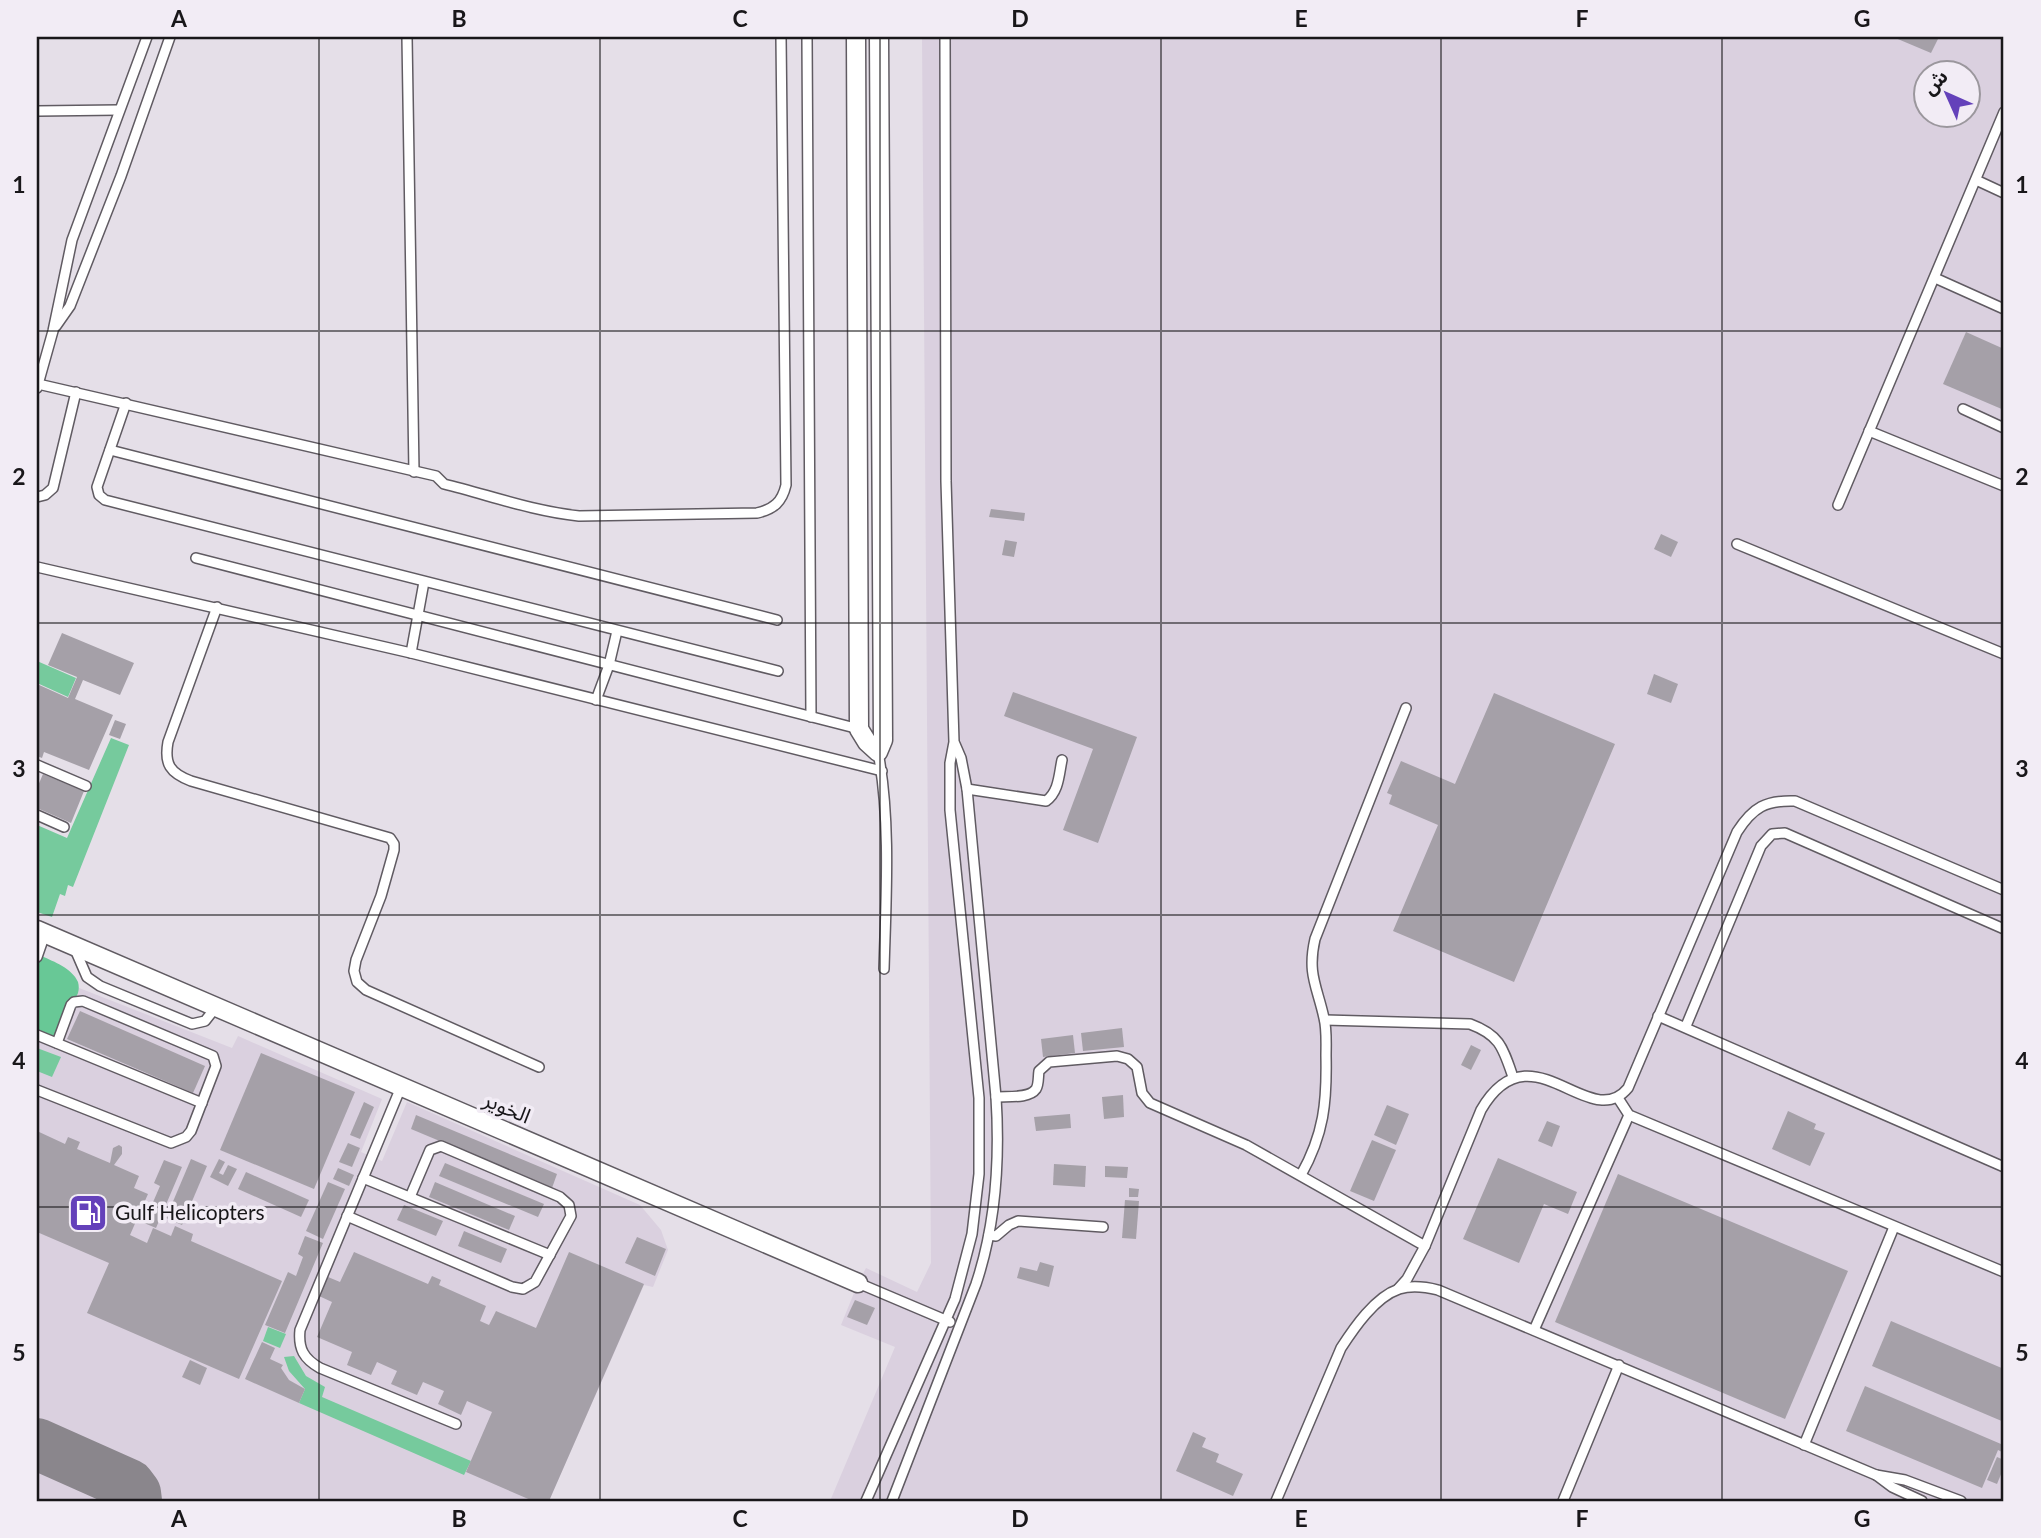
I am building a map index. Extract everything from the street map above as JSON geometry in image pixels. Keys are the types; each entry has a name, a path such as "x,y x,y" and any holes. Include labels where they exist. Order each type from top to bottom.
{"street":[{"path":"856,37 859,729 867,742 878,752 883,740 879,37"},
{"name":"الخوير","path":"41,932 858,1283"}],"lane":[{"path":"147,37 72,240 38,387 125,403 436,477 443,484 533,510 579,516 757,513 778,504 786,485 781,37"},
{"path":"53,331 70,306 121,176 170,37"},
{"path":"407,37 414,472"},
{"path":"807,37 811,717"},
{"path":"866,1501 962,1278 972,1234 979,1174 979,1098 950,810 950,763 954,742 946,481 945,37"},
{"path":"37,111 119,110"},
{"path":"1838,505 2004,113"},
{"path":"1976,180 2004,193"},
{"path":"1935,278 2004,309"},
{"path":"37,497 45,495 56,479 76,392"},
{"path":"125,403 97,487 99,495 105,500 778,671"},
{"path":"1963,409 2004,428"},
{"path":"1869,431 2004,486"},
{"path":"110,450 777,620"},
{"path":"1737,544 2004,654"},
{"path":"196,558 859,729"},
{"path":"37,567 411,653 882,771"},
{"path":"411,653 424,582"},
{"path":"217,607 168,742 166,755 170,767 179,777 191,781 390,838 394,850 381,896 356,960 354,971 357,982 366,990 539,1067"},
{"path":"596,700 609,665 617,631"},
{"path":"1301,1175 1317,1144 1326,1105 1325,1020 1313,982 1312,954 1315,939 1406,708"},
{"path":"892,1501 981,1270 989,1235 996,1174 996,1097 967,789 961,758 954,742"},
{"path":"878,752 882,771 885,849 884,970"},
{"path":"967,789 1046,801 1053,796 1056,789 1062,760"},
{"path":"37,765 86,786"},
{"path":"1276,1501 1341,1348 1362,1318 1407,1279 1425,1245 1480,1110 1500,1084 1513,1077 1545,1079 1601,1101 1618,1098 1628,1088 1737,832 1747,817 1761,806 1777,800 1795,801 2004,890"},
{"path":"37,815 64,827"},
{"path":"1686,1026 1761,846 1772,834 1785,833 2004,929"},
{"path":"37,957 41,932"},
{"path":"73,946 88,976 100,986 192,1024 205,1021 216,1007"},
{"path":"37,1090 171,1143 186,1137 216,1066 214,1056 83,1001 71,1005 57,1043"},
{"path":"1658,1016 2004,1167"},
{"path":"1325,1020 1470,1024 1496,1039 1503,1048 1513,1077"},
{"path":"37,1034 202,1103"},
{"path":"996,1097 1030,1094 1038,1085 1039,1071 1049,1062 1123,1057 1137,1067 1142,1093 1150,1103 1217,1130 1425,1245"},
{"path":"401,1087 300,1330 299,1342 302,1353 310,1363 456,1424"},
{"path":"1618,1098 1629,1115 2004,1272"},
{"path":"1534,1330 1629,1115"},
{"path":"347,1216 517,1289 528,1288 535,1282 570,1222 571,1210 565,1200 444,1147 437,1146 430,1150 410,1198"},
{"path":"363,1178 550,1255"},
{"path":"989,1235 999,1234 1009,1225 1018,1222 1103,1227"},
{"path":"1804,1445 1894,1227"},
{"name":"الخوير","path":"858,1283 960,1326"},
{"path":"1398,1289 1422,1287 1438,1290 1876,1475 1900,1492 1922,1501"},
{"path":"1563,1501 1619,1365"},
{"path":"1876,1475 1905,1480 1961,1501"}],"shaded area":[{"path":"922,37 2004,37 2004,1501 830,1501 895,1347 841,1325 858,1283 866,1268 917,1292 931,1263"},
{"path":"41,973 232,1048 238,1036 382,1099 361,1152 382,1161 407,1102 640,1205 661,1230 668,1250 653,1287 644,1285 549,1501 37,1501 37,983"}],"green space":[{"path":"37,661 76,678 68,697 37,683"},
{"path":"111,738 129,745 73,887 68,885 65,896 60,894 52,917 37,912 37,825 67,838"},
{"path":"42,956 72,973 79,989 53,1037 37,1040 37,957"},
{"path":"37,1048 61,1057 52,1077 37,1071"},
{"path":"268,1327 286,1334 280,1348 263,1341"},
{"path":"294,1356 306,1376 325,1387 322,1397 471,1461 464,1475 299,1403 305,1389 289,1371 284,1357"}],"building":[{"path":"1893,37 1939,37 1931,53"},
{"path":"1966,332 2004,349 2004,410 1943,384"},
{"path":"991,509 1025,513 1024,521 989,517"},
{"path":"1661,534 1678,542 1671,557 1654,549"},
{"path":"1005,540 1017,542 1014,557 1002,555"},
{"path":"62,633 134,663 120,695 83,680 75,699 113,715 89,770 44,752 42,758 37,756 37,684 68,698 77,677 48,665"},
{"path":"1654,674 1678,684 1671,703 1647,694"},
{"path":"1013,692 1137,737 1098,843 1063,830 1093,749 1004,716"},
{"path":"1494,693 1615,744 1514,982 1393,931 1438,825 1389,804 1392,795 1387,793 1401,761 1455,784"},
{"path":"115,720 126,724 120,739 109,735"},
{"path":"43,774 84,791 71,823 37,808 37,788"},
{"path":"80,1011 205,1066 193,1093 67,1039"},
{"path":"1122,1028 1124,1047 1083,1051 1081,1033"},
{"path":"1073,1035 1075,1053 1043,1057 1041,1039"},
{"path":"1471,1045 1481,1050 1471,1070 1461,1065"},
{"path":"261,1053 355,1092 314,1189 220,1150"},
{"path":"1123,1095 1124,1117 1104,1119 1102,1097"},
{"path":"364,1102 374,1107 360,1139 350,1135"},
{"path":"1387,1105 1409,1114 1396,1145 1374,1135"},
{"path":"1788,1111 1816,1124 1814,1129 1825,1133 1810,1166 1772,1149"},
{"path":"1070,1114 1071,1128 1036,1131 1034,1117"},
{"path":"416,1115 557,1174 552,1188 411,1129"},
{"path":"1547,1121 1560,1126 1552,1147 1538,1141"},
{"path":"37,1131 65,1144 68,1137 80,1142 77,1149 110,1163 113,1148 119,1145 122,1147 122,1154 114,1165 139,1176 134,1188 148,1194 130,1235 147,1243 153,1228 171,1236 175,1226 193,1234 191,1241 282,1281 239,1379 87,1313 109,1263 37,1232"},
{"path":"1372,1140 1396,1150 1374,1201 1350,1191"},
{"path":"348,1143 360,1148 352,1167 339,1162"},
{"path":"1498,1158 1577,1192 1568,1214 1544,1204 1519,1263 1463,1239"},
{"path":"191,1159 207,1166 182,1225 166,1218"},
{"path":"219,1159 225,1162 219,1173 223,1175 228,1165 237,1169 228,1186 210,1177"},
{"path":"164,1160 182,1167 156,1228 144,1223 160,1186 154,1183"},
{"path":"445,1163 544,1204 538,1217 439,1176"},
{"path":"1054,1164 1086,1166 1085,1187 1053,1185"},
{"path":"1105,1166 1128,1167 1127,1178 1105,1177"},
{"path":"338,1168 354,1175 349,1186 333,1179"},
{"path":"246,1172 309,1200 301,1217 238,1189"},
{"path":"1618,1174 1848,1271 1785,1419 1555,1322"},
{"path":"328,1182 345,1189 323,1239 306,1231"},
{"path":"435,1182 515,1216 509,1230 429,1197"},
{"path":"1129,1188 1139,1189 1138,1197 1129,1197"},
{"path":"1125,1200 1139,1201 1136,1239 1122,1238"},
{"path":"404,1205 443,1221 436,1236 397,1220"},
{"path":"464,1231 507,1249 501,1263 458,1246"},
{"path":"305,1236 323,1243 285,1333 265,1325 288,1272 296,1276 303,1257 298,1254"},
{"path":"637,1237 666,1249 655,1276 625,1263"},
{"path":"354,1252 428,1284 432,1276 441,1280 439,1285 486,1306 480,1321 489,1325 496,1311 536,1328 569,1252 644,1284 549,1501 533,1501 466,1472 492,1412 467,1401 461,1415 438,1404 444,1391 423,1382 417,1395 391,1384 397,1371 377,1362 371,1375 347,1365 352,1352 317,1337 332,1302 319,1296 328,1277 340,1282"},
{"path":"1040,1262 1054,1266 1049,1287 1017,1278 1020,1267 1037,1271"},
{"path":"855,1300 875,1308 867,1325 847,1317"},
{"path":"1891,1321 2004,1369 2004,1422 1872,1366"},
{"path":"262,1342 275,1348 270,1359 283,1365 281,1368 289,1380 305,1389 299,1403 245,1379"},
{"path":"190,1360 207,1368 200,1385 182,1377"},
{"path":"1865,1386 2001,1444 2004,1437 2004,1453 1998,1450 1982,1488 1846,1431"},
{"path":"1193,1432 1206,1438 1202,1447 1219,1454 1216,1462 1243,1474 1233,1496 1176,1471"},
{"path":"1997,1457 2004,1460 2004,1467 1997,1484 1987,1480"}],"taxiway":[{"path":"37,1444 129,1485 135,1493 136,1501"}],"place":[{"name":"Gulf Helicopters","path":"88,1213"}]}
